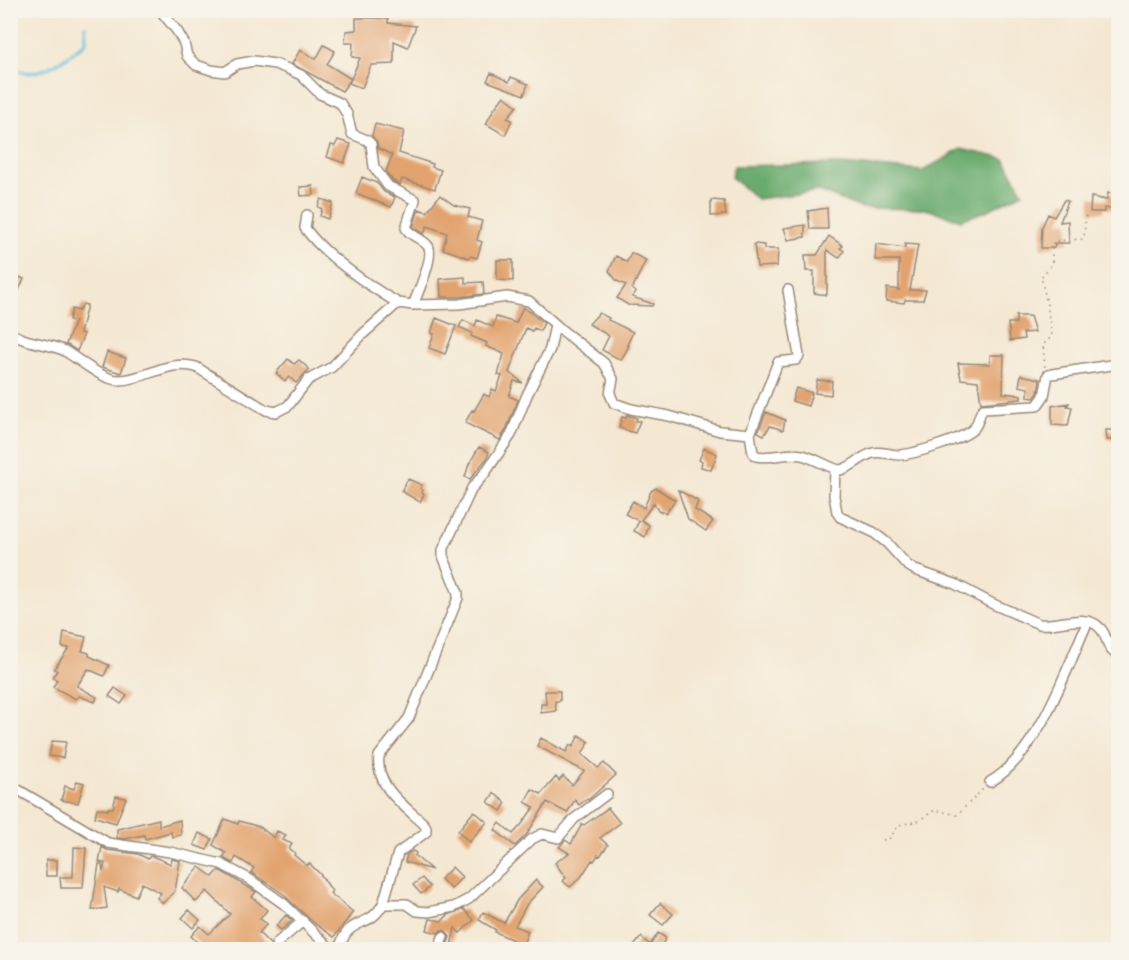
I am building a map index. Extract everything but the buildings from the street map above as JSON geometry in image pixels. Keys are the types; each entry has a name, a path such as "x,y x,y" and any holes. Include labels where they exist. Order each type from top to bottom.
{"street":[{"path":"160,10 177,31 184,43 187,56 196,65 225,72 237,64 254,61 275,64 301,75 320,94 340,103 347,114 352,134 367,140 370,144 374,166 379,175 388,186 415,200 406,228 409,234 429,249 428,264 413,305"},
{"path":"307,215 305,228 309,234 347,267 398,303 459,304 507,297 530,301 555,326 604,363 613,379 610,394 614,403 720,431 750,434"},
{"path":"788,290 799,356 796,360 778,362 750,434 753,453 756,456 801,455 835,469 848,468 870,454 878,452 890,455 912,454 971,432 983,409 1037,406 1044,396 1048,375 1119,364"},
{"path":"10,332 20,338 41,342 62,350 108,378 119,381 146,375 176,364 196,367 266,410 276,412 288,406 308,380 332,367 363,334 398,303"},
{"path":"339,950 348,932 375,916 383,904 398,853 406,845 424,835 427,830 423,823 387,788 380,774 379,756 409,718 458,598 458,591 443,556 443,550 472,488 511,435 534,379 550,349 555,326"},
{"path":"835,469 834,496 840,517 873,532 887,543 907,566 955,584 1039,624 1088,621 1101,628 1109,648 1119,655"},
{"path":"990,782 998,778 1018,756 1038,729 1055,698 1088,621"},
{"path":"10,785 108,843 170,852 221,864 266,892 303,921 332,950"},
{"path":"383,904 407,904 417,911 429,912 444,910 464,902 532,839 542,834 558,838 574,819 607,794"},
{"path":"278,944 303,921"},
{"path":"438,950 443,937"}],"path":[{"path":"1046,380 1043,348 1044,343 1052,336 1041,277 1052,264 1054,241 1084,237 1086,212"},
{"path":"882,840 890,838 899,825 918,821 935,810 957,814 990,782"}],"green space":[{"path":"961,149 1004,159 1023,193 961,220 926,209 861,208 819,191 757,199 731,177 734,166 841,164 923,171"}],"waterway":[{"path":"10,65 31,73 48,68 86,42 85,26"}]}
